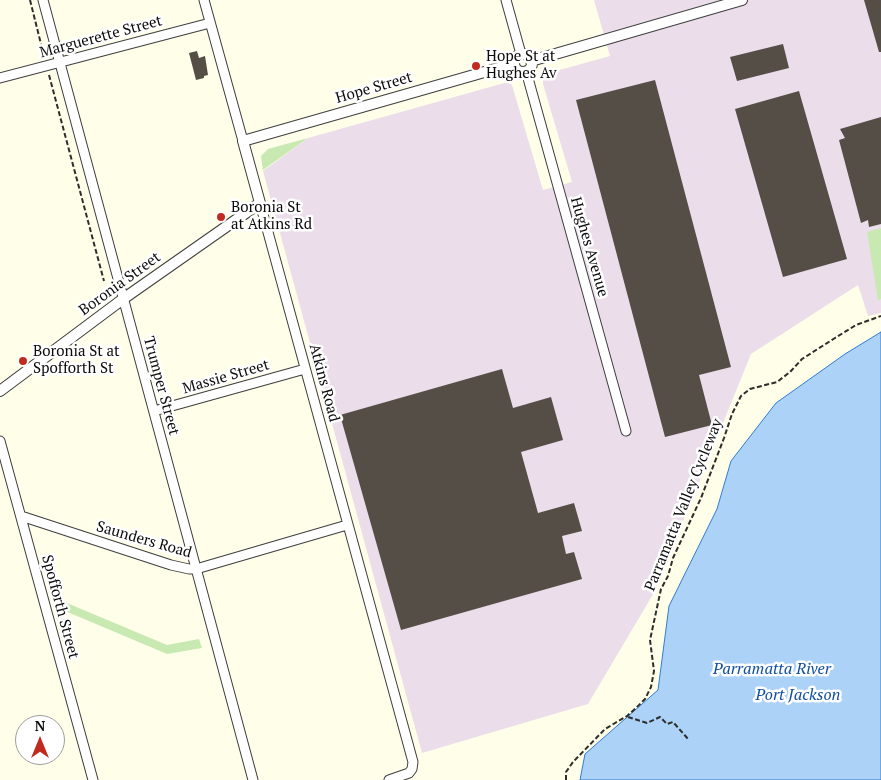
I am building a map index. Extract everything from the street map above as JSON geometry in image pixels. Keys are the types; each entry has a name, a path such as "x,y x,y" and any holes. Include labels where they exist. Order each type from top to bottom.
{"street":[{"name":"Trumper Street","path":"43,0 253,780"},
{"name":"Atkins Road","path":"204,0 413,762 412,769 408,773 389,780"},
{"path":"506,0 521,54"},
{"path":"531,61 742,0"},
{"name":"Marguerette Street","path":"0,78 210,23"},
{"path":"521,54 527,54 531,61 530,67 526,71 520,71 514,65 516,56 521,54"},
{"name":"Hope Street","path":"243,141 514,65"},
{"name":"Hughes Avenue","path":"526,71 626,431"},
{"name":"Boronia Street","path":"0,390 123,299 260,203"},
{"name":"Massie Street","path":"154,411 305,369"},
{"name":"Spofforth Street","path":"0,441 93,780"},
{"name":"Saunders Road","path":"21,516 171,565 189,569 196,569 347,525"}],"path":[{"path":"30,0 44,56"},
{"path":"49,75 104,282"},
{"name":"Parramatta Valley Cycleway","path":"566,780 566,772 572,762 587,746 604,729 627,716 645,699 653,678 650,640 661,590 668,576 673,558 701,498 732,414 741,396 750,389 777,382 802,359 835,338 856,325 881,316"},
{"path":"627,716 648,723 660,717 667,724 673,722 689,740"}],"shaded area":[{"path":"594,0 881,0 881,313 868,316 858,285 751,354 655,591 588,704 422,753 263,171 308,138 508,82 512,85 543,190 572,182 543,84 543,78 545,74 610,56"}],"green space":[{"path":"308,138 263,171 261,156 268,149"},
{"path":"881,228 881,299 878,300 867,232"},
{"path":"55,598 167,645 199,639 202,648 167,654 58,608"}],"water":[{"name":"Parramatta River","path":"881,332 881,780 580,780 585,754 658,690 669,606 717,509 731,461 776,403 845,354"}],"building":[{"path":"864,0 881,0 881,52 879,52"},
{"path":"783,44 789,68 737,81 730,57"},
{"path":"197,51 199,58 205,56 208,75 196,80 189,53"},
{"path":"655,80 731,367 699,375 712,425 665,437 576,100"},
{"path":"799,91 847,259 783,277 735,109"},
{"path":"881,117 881,224 869,227 868,220 861,223 839,140 845,138 840,129"},
{"path":"502,369 513,408 551,397 563,440 521,452 538,513 574,503 582,531 562,536 566,554 574,552 582,579 401,630 340,415"}],"place":[{"name":"Hope St at Hughes Av","path":"476,66"},
{"name":"Boronia St at Atkins Rd","path":"221,217"},
{"name":"Boronia St at Spofforth St","path":"23,361"}],"water label":[{"name":"Port Jackson","path":"798,695"}]}
